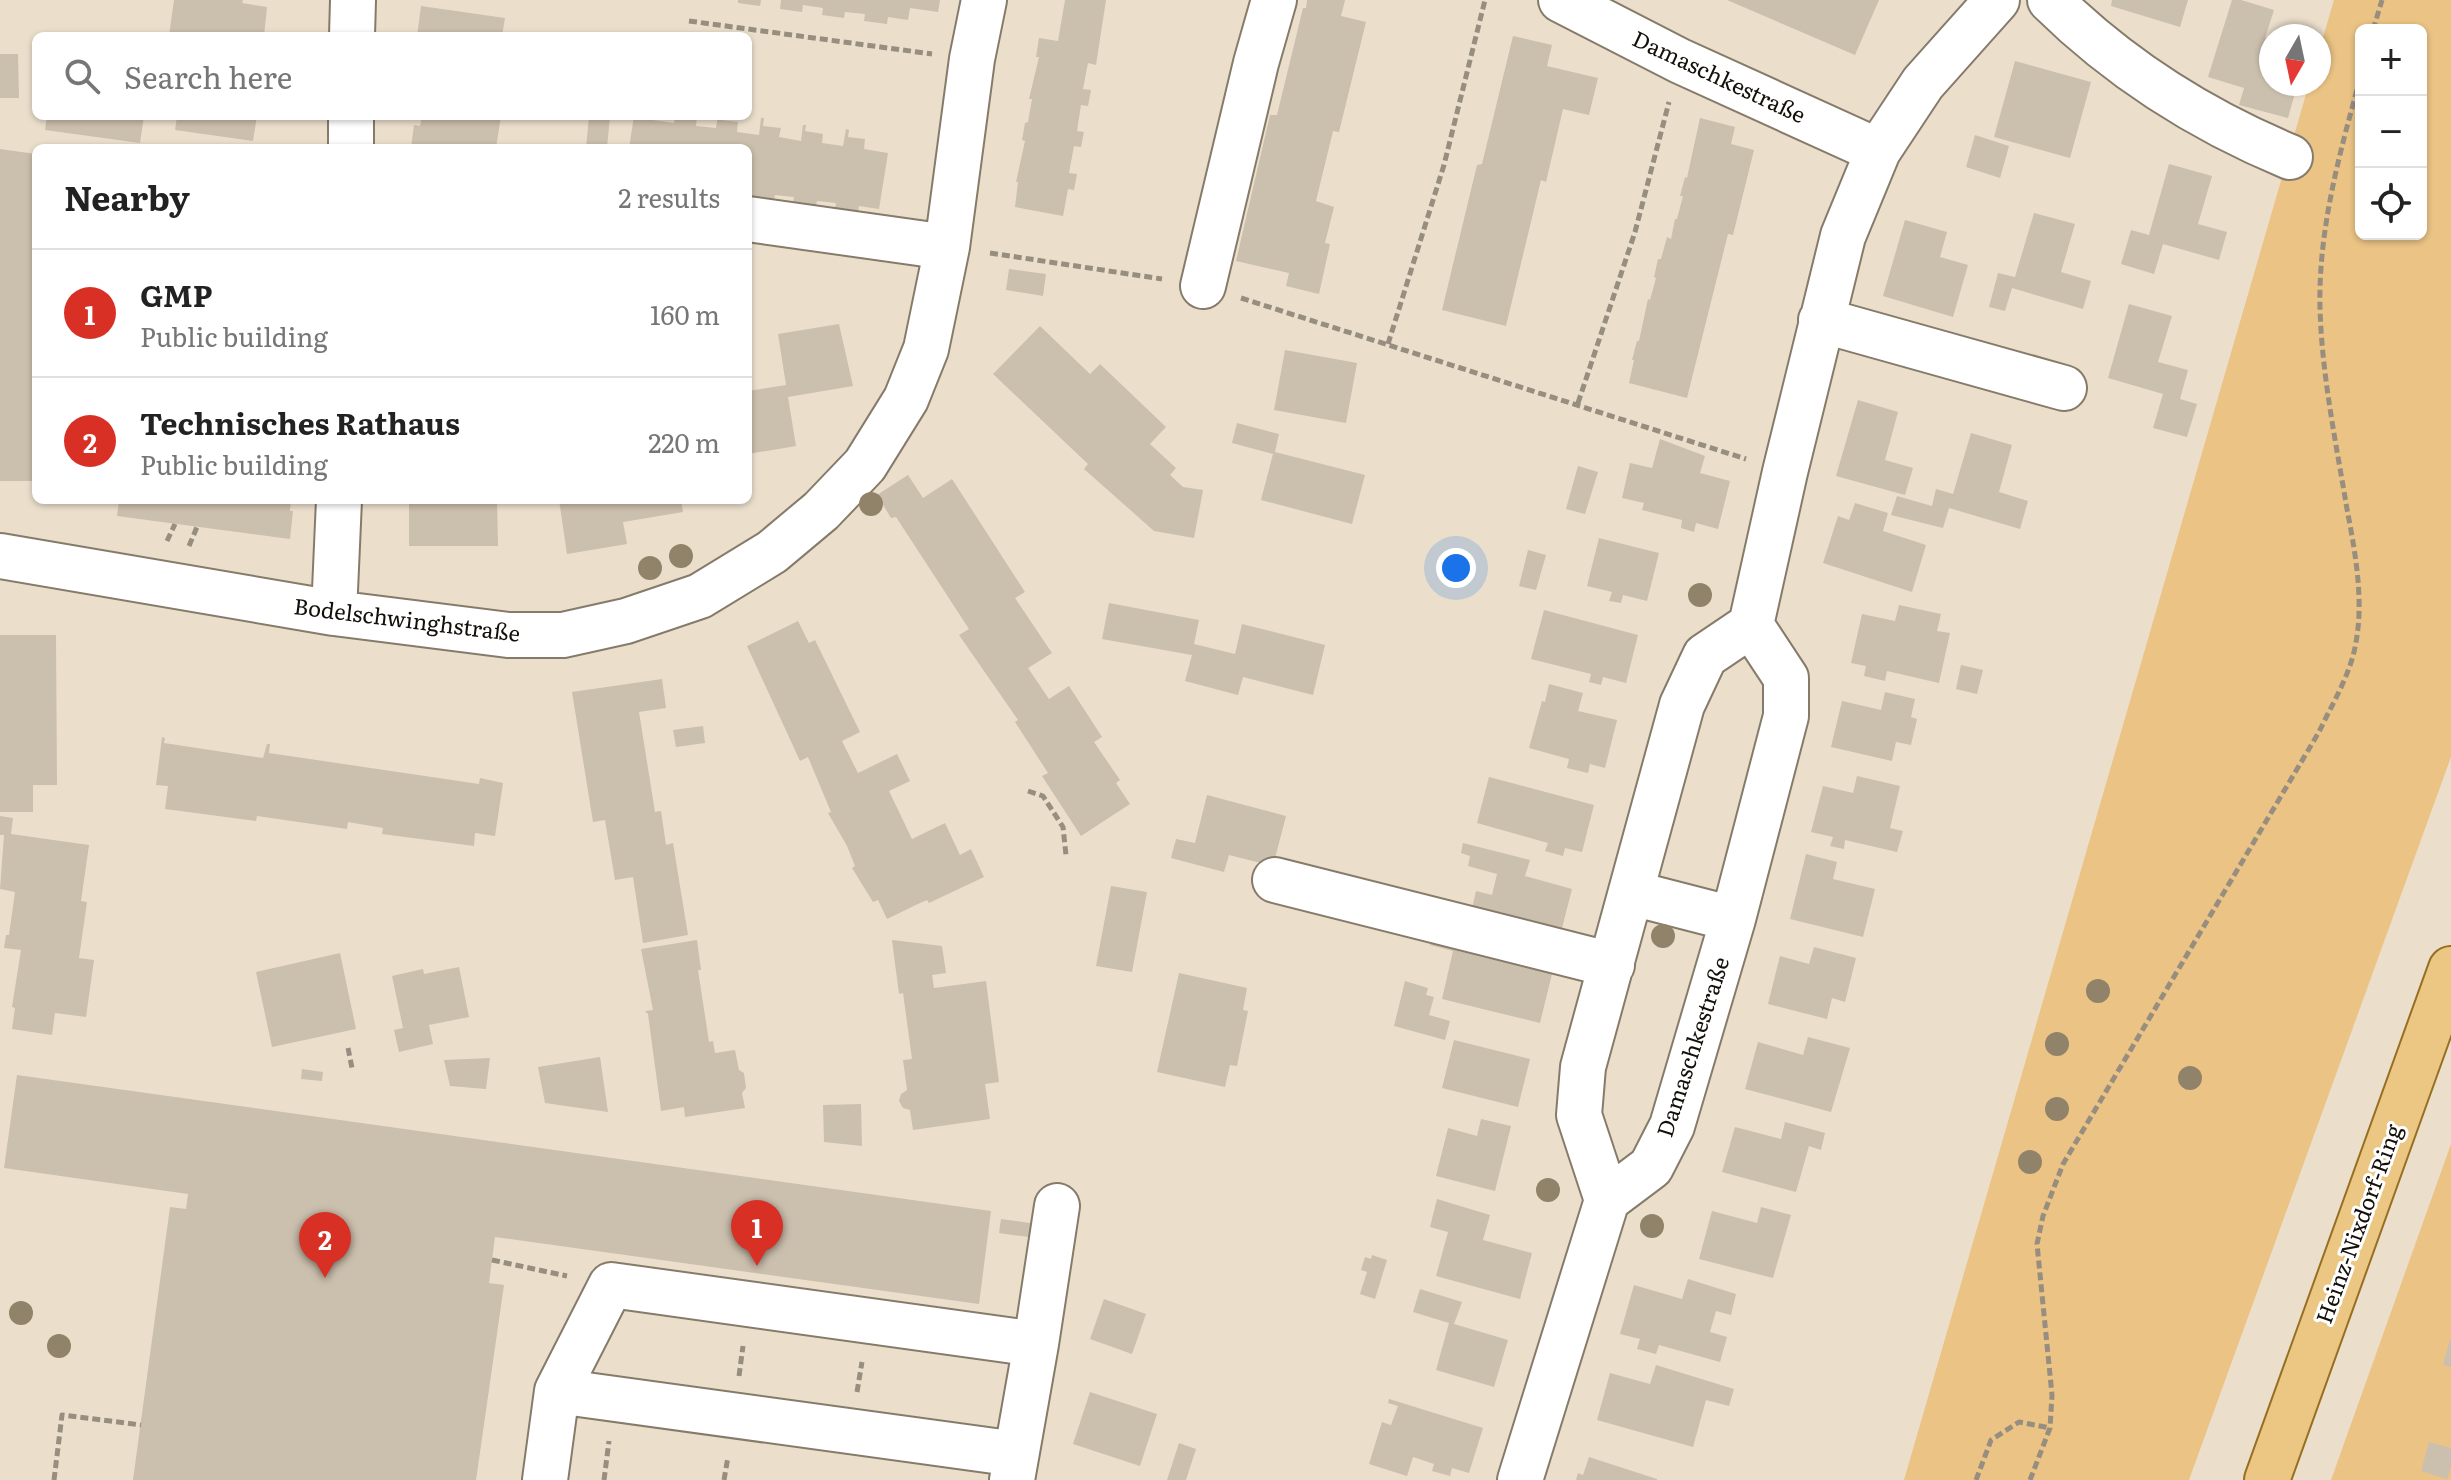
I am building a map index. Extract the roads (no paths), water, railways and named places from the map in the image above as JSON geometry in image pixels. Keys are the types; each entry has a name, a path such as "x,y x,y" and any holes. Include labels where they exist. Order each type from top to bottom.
{"main road":[{"name":"Heinz-Nixdorf-Ring","path":"2267,1480 2451,969"}],"street":[{"path":"352,32 353,0"},
{"name":"Bodelschwinghstraße","path":"0,556 334,613 508,635 563,635 626,621 700,596 772,552 821,511 865,465 906,399 926,349 947,247 972,59 984,0"},
{"path":"1203,286 1274,0"},
{"name":"Damaschkestraße","path":"1561,0 1680,61 1878,151"},
{"path":"1520,1480 1607,1200 1579,1115 1583,1067 1682,705 1705,656 1751,625 1843,236 1878,151 1923,83 1997,0"},
{"path":"2050,0 2086,35 2178,101 2258,144 2290,157"},
{"path":"351,120 351,144"},
{"path":"752,220 947,247"},
{"path":"1821,320 2064,388"},
{"path":"334,613 339,504"},
{"name":"Damaschkestraße","path":"1607,1200 1651,1167 1672,1126 1733,919 1786,716 1786,678 1751,625"},
{"path":"1275,880 1612,965"},
{"path":"1632,893 1733,919"},
{"path":"557,1391 1014,1467 1057,1206"},
{"path":"545,1480 557,1391 611,1285 1036,1344"}],"place":[{"name":"GMP","path":"757,1266"},
{"name":"Technisches Rathaus","path":"325,1278"}]}
